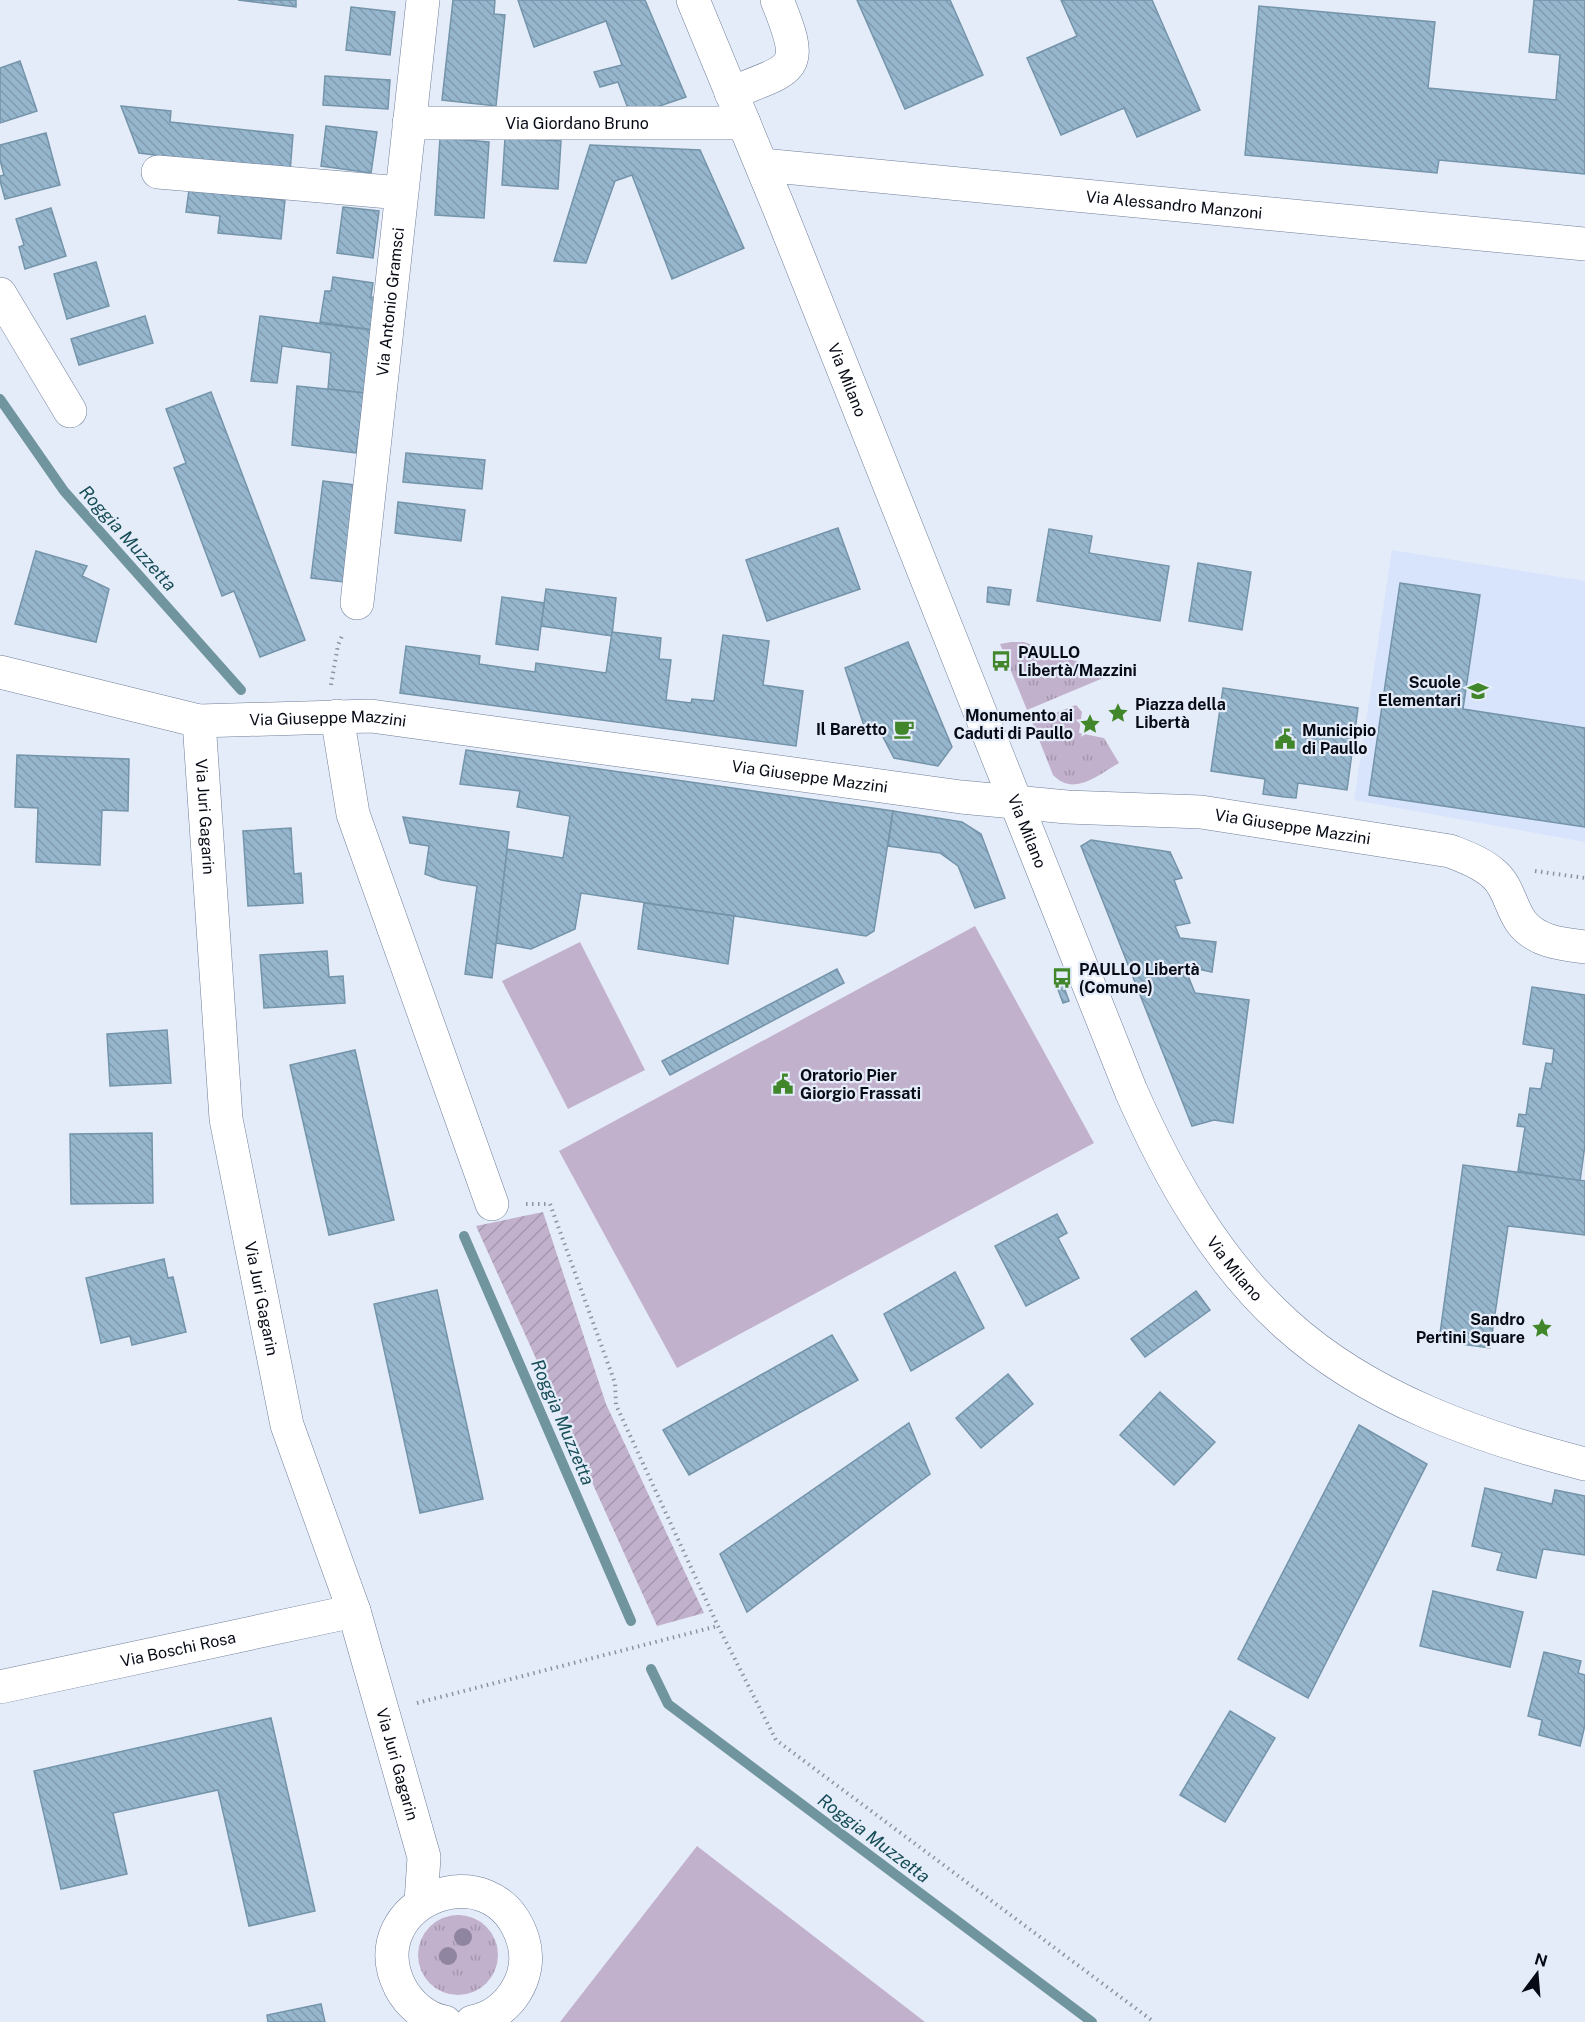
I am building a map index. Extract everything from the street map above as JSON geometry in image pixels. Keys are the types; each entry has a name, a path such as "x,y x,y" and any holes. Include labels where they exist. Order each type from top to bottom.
{"street":[{"name":"Via Antonio Gramsci","path":"357,603 423,0"},
{"name":"Via Milano","path":"693,0 762,165 934,593 1015,803 1149,1132 1201,1224 1246,1283 1276,1315 1332,1360 1371,1384 1424,1410 1475,1431 1585,1464"},
{"path":"731,93 780,74 788,66 793,56 793,43 777,0"},
{"name":"Via Giordano Bruno","path":"409,123 744,123"},
{"name":"Via Alessandro Manzoni","path":"762,165 1585,244"},
{"path":"158,172 401,193"},
{"path":"0,294 70,411"},
{"name":"Via Giuseppe Mazzini","path":"0,672 199,721 371,716 490,734 1015,803 1201,813 1450,851 1474,860 1495,875 1509,894 1522,923 1542,939 1585,947"},
{"path":"337,716 353,814 492,1204"},
{"name":"Via Juri Gagarin","path":"199,721 226,1119 287,1425 354,1611 424,1857 421,1902"},
{"name":"Via Boschi Rosa","path":"0,1687 354,1611"},
{"path":"424,1857 462,1891"},
{"path":"445,2022 420,2011 405,1997 395,1978 392,1957 395,1936 405,1917 421,1902 440,1893 462,1891 485,1895 504,1908 518,1926 525,1947 525,1970 517,2007 502,2009 482,2020 472,2022"}],"path":[{"path":"337,716 330,687 338,645 357,603"},
{"path":"492,1204 550,1204 615,1383 616,1405 718,1626 776,1740 1154,2022"},
{"path":"382,1711 718,1626"}],"shaded area":[{"name":"Scuole Elementari","path":"1392,550 1585,581 1585,842 1354,800"}],"green space":[{"path":"1024,642 1036,646 1105,672 1108,676 1027,710 1000,644"},
{"path":"1076,705 1082,712 1079,733 1104,738 1119,763 1086,782 1069,784 1053,775 1032,722"},
{"path":"975,926 1094,1143 677,1368 559,1151"},
{"path":"580,942 645,1070 568,1109 502,981"},
{"path":"543,1212 606,1404 704,1613 657,1626 476,1226"},
{"path":"697,1846 925,2022 560,2022"},
{"path":"458,1915 473,1918 486,1927 495,1940 498,1955 495,1970 486,1983 473,1992 458,1995 443,1992 430,1983 421,1970 418,1955 421,1940 430,1927 443,1918"}],"building":[{"path":"238,0 296,0 296,7"},
{"path":"453,0 495,0 494,14 505,15 496,106 442,100"},
{"path":"518,0 645,0 686,97 645,111 627,106 618,82 600,87 594,72 622,65 606,21 534,47"},
{"path":"857,0 950,0 983,75 905,109"},
{"path":"1061,0 1152,0 1200,110 1137,137 1124,108 1061,135 1027,58 1077,36"},
{"path":"1534,0 1585,0 1585,174 1439,160 1437,173 1245,155 1259,6 1435,22 1428,88 1556,100 1560,55 1529,52"},
{"path":"351,7 395,12 390,55 346,50"},
{"path":"20,61 37,111 0,123 0,68"},
{"path":"325,76 390,80 388,109 323,105"},
{"path":"121,106 171,111 170,122 293,135 290,172 139,153"},
{"path":"326,126 377,132 371,173 321,166"},
{"path":"46,133 60,185 5,199 0,181 0,176 4,175 0,160 0,145"},
{"path":"440,138 489,142 484,218 435,215"},
{"path":"505,138 561,141 558,189 502,185"},
{"path":"590,145 700,150 744,248 672,279 632,175 615,181 586,263 554,261"},
{"path":"189,190 285,200 281,239 218,233 220,216 186,212"},
{"path":"343,207 379,211 373,258 337,253"},
{"path":"51,208 66,256 25,269 19,247 24,245 16,219"},
{"path":"96,262 109,306 67,319 54,274"},
{"path":"333,277 373,283 371,297 376,298 372,330 320,322 325,291 331,291"},
{"path":"145,316 153,343 79,365 71,339"},
{"path":"260,316 372,330 365,393 328,389 331,353 282,346 277,383 251,381"},
{"path":"297,386 365,393 356,453 292,445"},
{"path":"211,392 305,640 260,657 234,591 222,596 174,468 186,463 166,409"},
{"path":"406,453 485,460 482,489 403,482"},
{"path":"323,481 355,485 344,582 311,578"},
{"path":"398,502 465,510 461,541 395,533"},
{"path":"838,528 860,589 767,621 746,560"},
{"path":"1049,529 1092,536 1089,553 1169,566 1160,621 1037,601"},
{"path":"36,551 87,566 82,576 109,589 96,642 15,624"},
{"path":"1198,563 1251,572 1242,630 1189,621"},
{"path":"1400,583 1480,595 1463,709 1585,728 1585,827 1369,795"},
{"path":"988,587 1011,590 1009,605 987,602"},
{"path":"546,589 616,598 612,636 541,626"},
{"path":"502,597 544,603 538,650 496,644"},
{"path":"612,632 661,638 659,659 671,660 666,700 691,703 692,699 714,701 723,635 769,641 763,685 803,691 796,746 400,693 406,646 480,656 479,664 535,672 536,663 606,673"},
{"path":"908,642 952,747 938,766 894,758 875,722 864,726 845,668"},
{"name":"Municipio di Paullo","path":"1223,688 1358,708 1347,790 1298,783 1296,798 1284,797 1263,794 1265,779 1211,771"},
{"path":"466,750 893,811 874,931 866,936 581,893 575,929 531,949 496,943 507,849 563,858 570,816 517,807 520,791 460,784"},
{"path":"17,755 129,759 128,811 102,810 100,865 36,862 38,808 15,807"},
{"path":"893,811 962,822 981,834 1005,898 975,908 958,866 940,853 888,846"},
{"path":"403,817 509,832 492,978 465,974 477,886 441,880 425,874 429,846 410,843"},
{"path":"291,828 294,874 301,873 303,903 248,906 243,831"},
{"path":"1091,840 1170,852 1182,878 1174,880 1190,923 1175,926 1180,938 1216,942 1212,972 1184,966 1195,993 1249,1000 1233,1123 1214,1120 1192,1126 1081,846"},
{"path":"644,903 734,916 728,964 638,949"},
{"path":"327,951 329,977 343,976 345,1003 264,1008 260,955"},
{"path":"837,969 844,983 670,1075 662,1061"},
{"path":"1062,982 1069,1001 1063,1003 1056,984"},
{"path":"1532,987 1585,995 1585,1145 1580,1181 1518,1171 1525,1127 1517,1126 1519,1114 1526,1115 1530,1088 1541,1089 1546,1063 1552,1064 1554,1049 1523,1044"},
{"path":"167,1030 171,1083 110,1086 107,1034"},
{"path":"355,1050 394,1220 329,1235 290,1065"},
{"path":"152,1133 153,1203 71,1204 70,1134"},
{"path":"1463,1165 1585,1181 1585,1235 1508,1226 1490,1348 1439,1341"},
{"path":"1057,1214 1067,1233 1058,1238 1079,1278 1026,1306 995,1246"},
{"path":"164,1259 168,1278 173,1277 186,1332 132,1345 130,1336 101,1343 86,1278"},
{"path":"955,1272 984,1328 911,1371 884,1314"},
{"path":"437,1290 483,1499 420,1513 374,1304"},
{"path":"1196,1291 1210,1310 1145,1357 1131,1339"},
{"path":"832,1335 858,1380 689,1475 663,1430"},
{"path":"1008,1374 1033,1404 981,1448 956,1418"},
{"path":"1160,1392 1215,1442 1174,1485 1120,1435"},
{"path":"909,1423 930,1474 747,1612 720,1554"},
{"path":"1359,1425 1427,1464 1308,1698 1238,1659"},
{"path":"1485,1488 1552,1504 1555,1490 1585,1496 1585,1555 1543,1549 1536,1578 1497,1570 1502,1553 1472,1546"},
{"path":"1433,1591 1523,1612 1510,1667 1420,1646"},
{"path":"1544,1652 1581,1661 1578,1673 1585,1675 1585,1725 1580,1746 1539,1735 1542,1720 1528,1716"},
{"path":"1230,1711 1275,1738 1225,1822 1180,1795"},
{"path":"271,1718 315,1911 249,1926 218,1790 113,1813 127,1874 61,1889 34,1771"},
{"path":"321,2004 325,2022 268,2022 267,2015"}],"waterway":[{"name":"Roggia Muzzetta","path":"0,399 64,491 241,690"},
{"name":"Roggia Muzzetta","path":"464,1236 631,1621"},
{"name":"Roggia Muzzetta","path":"651,1669 668,1704 1092,2022"}],"place":[{"name":"PAULLO Libertà/Mazzini","path":"1001,661"},
{"name":"Scuole Elementari","path":"1478,691"},
{"name":"Piazza della Libertà","path":"1118,713"},
{"name":"Monumento ai Caduti di Paullo","path":"1090,724"},
{"name":"Il Baretto","path":"904,729"},
{"name":"Municipio di Paullo","path":"1285,739"},
{"name":"PAULLO Libertà (Comune)","path":"1062,978"},
{"name":"Oratorio Pier Giorgio Frassati","path":"783,1084"},
{"name":"Sandro Pertini Square","path":"1542,1328"}]}
